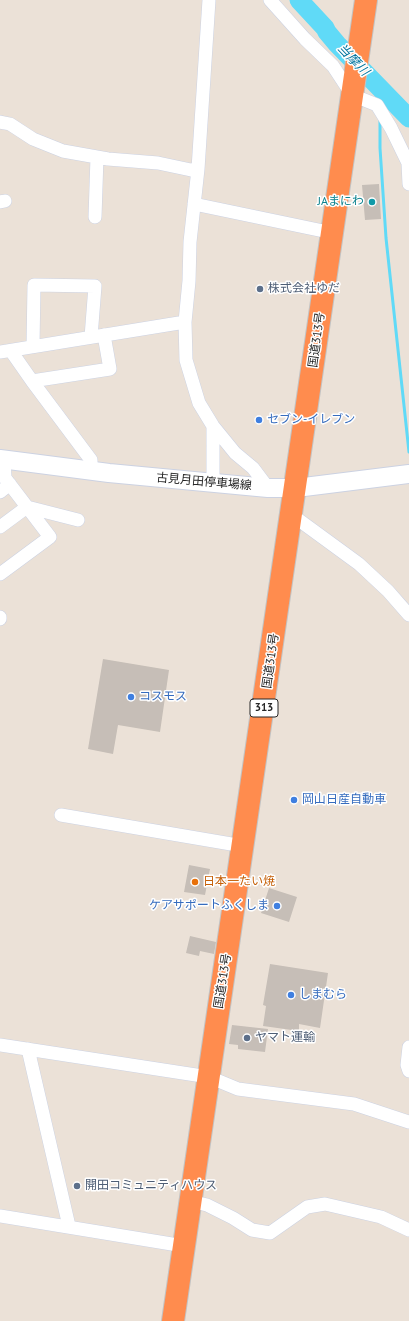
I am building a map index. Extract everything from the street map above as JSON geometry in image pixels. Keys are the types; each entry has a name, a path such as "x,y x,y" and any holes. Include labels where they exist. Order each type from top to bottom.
{"highway":[{"name":"国道313号","path":"173,1321 296,488 366,0"}],"main road":[{"name":"古見月田停車場線","path":"2,459 91,470 268,488 296,488 409,474"}],"street":[{"path":"209,0 198,169 190,242 186,322 186,360 199,403 213,426 235,453 253,468 268,488"},
{"path":"270,0 305,39 333,66 352,95 377,105 392,128 408,163 409,184"},
{"path":"0,122 10,124 33,139 63,150 97,157 158,163 191,170 198,169"},
{"path":"96,217 97,157"},
{"path":"194,204 333,233"},
{"path":"32,381 110,369 97,336 94,286 34,285 33,346"},
{"path":"5,351 186,322"},
{"path":"5,351 32,381 91,460 91,470"},
{"path":"213,426 214,483"},
{"path":"0,574 50,537 27,507 5,488 2,459"},
{"path":"27,507 78,520"},
{"path":"0,527 27,507"},
{"path":"292,515 358,564 388,591 409,615"},
{"path":"62,815 243,846"},
{"path":"0,1045 208,1077 238,1090 354,1104 409,1122"},
{"path":"409,1047 407,1065 409,1071"},
{"path":"28,1049 70,1226"},
{"path":"190,1201 207,1205 233,1218 252,1230 270,1233 307,1207 325,1204 381,1217 409,1230"},
{"path":"0,1216 70,1226 184,1246"}],"building":[{"name":"JAまにわ","path":"379,184 381,219 365,220 362,185"},
{"name":"コスモス","path":"103,659 169,670 160,732 118,725 113,754 88,749"},
{"path":"189,865 210,869 205,895 184,892"},
{"path":"269,888 297,897 289,922 261,913"},
{"path":"190,936 216,942 214,954 200,951 199,956 186,953"},
{"path":"270,964 328,973 320,1028 299,1024 299,1031 263,1026 266,1006 263,1005"},
{"path":"232,1025 268,1029 265,1052 238,1049 238,1045 229,1044"}],"waterway":[{"name":"当摩川","path":"299,0 325,28 337,44 409,118"},
{"path":"381,89 381,104"},
{"path":"380,119 380,148 386,238 409,452"}],"place":[{"name":"JAまにわ","path":"372,202"},
{"name":"株式会社ゆだ","path":"260,289"},
{"name":"セブン-イレブン","path":"259,420"},
{"name":"コスモス","path":"131,697"},
{"name":"岡山日産自動車","path":"294,800"},
{"name":"日本一たい焼","path":"195,882"},
{"name":"ケアサポートふくしま","path":"277,906"},
{"name":"しまむら","path":"291,995"},
{"name":"ヤマト運輸","path":"247,1038"},
{"name":"開田コミュニティハウス","path":"77,1186"}]}
